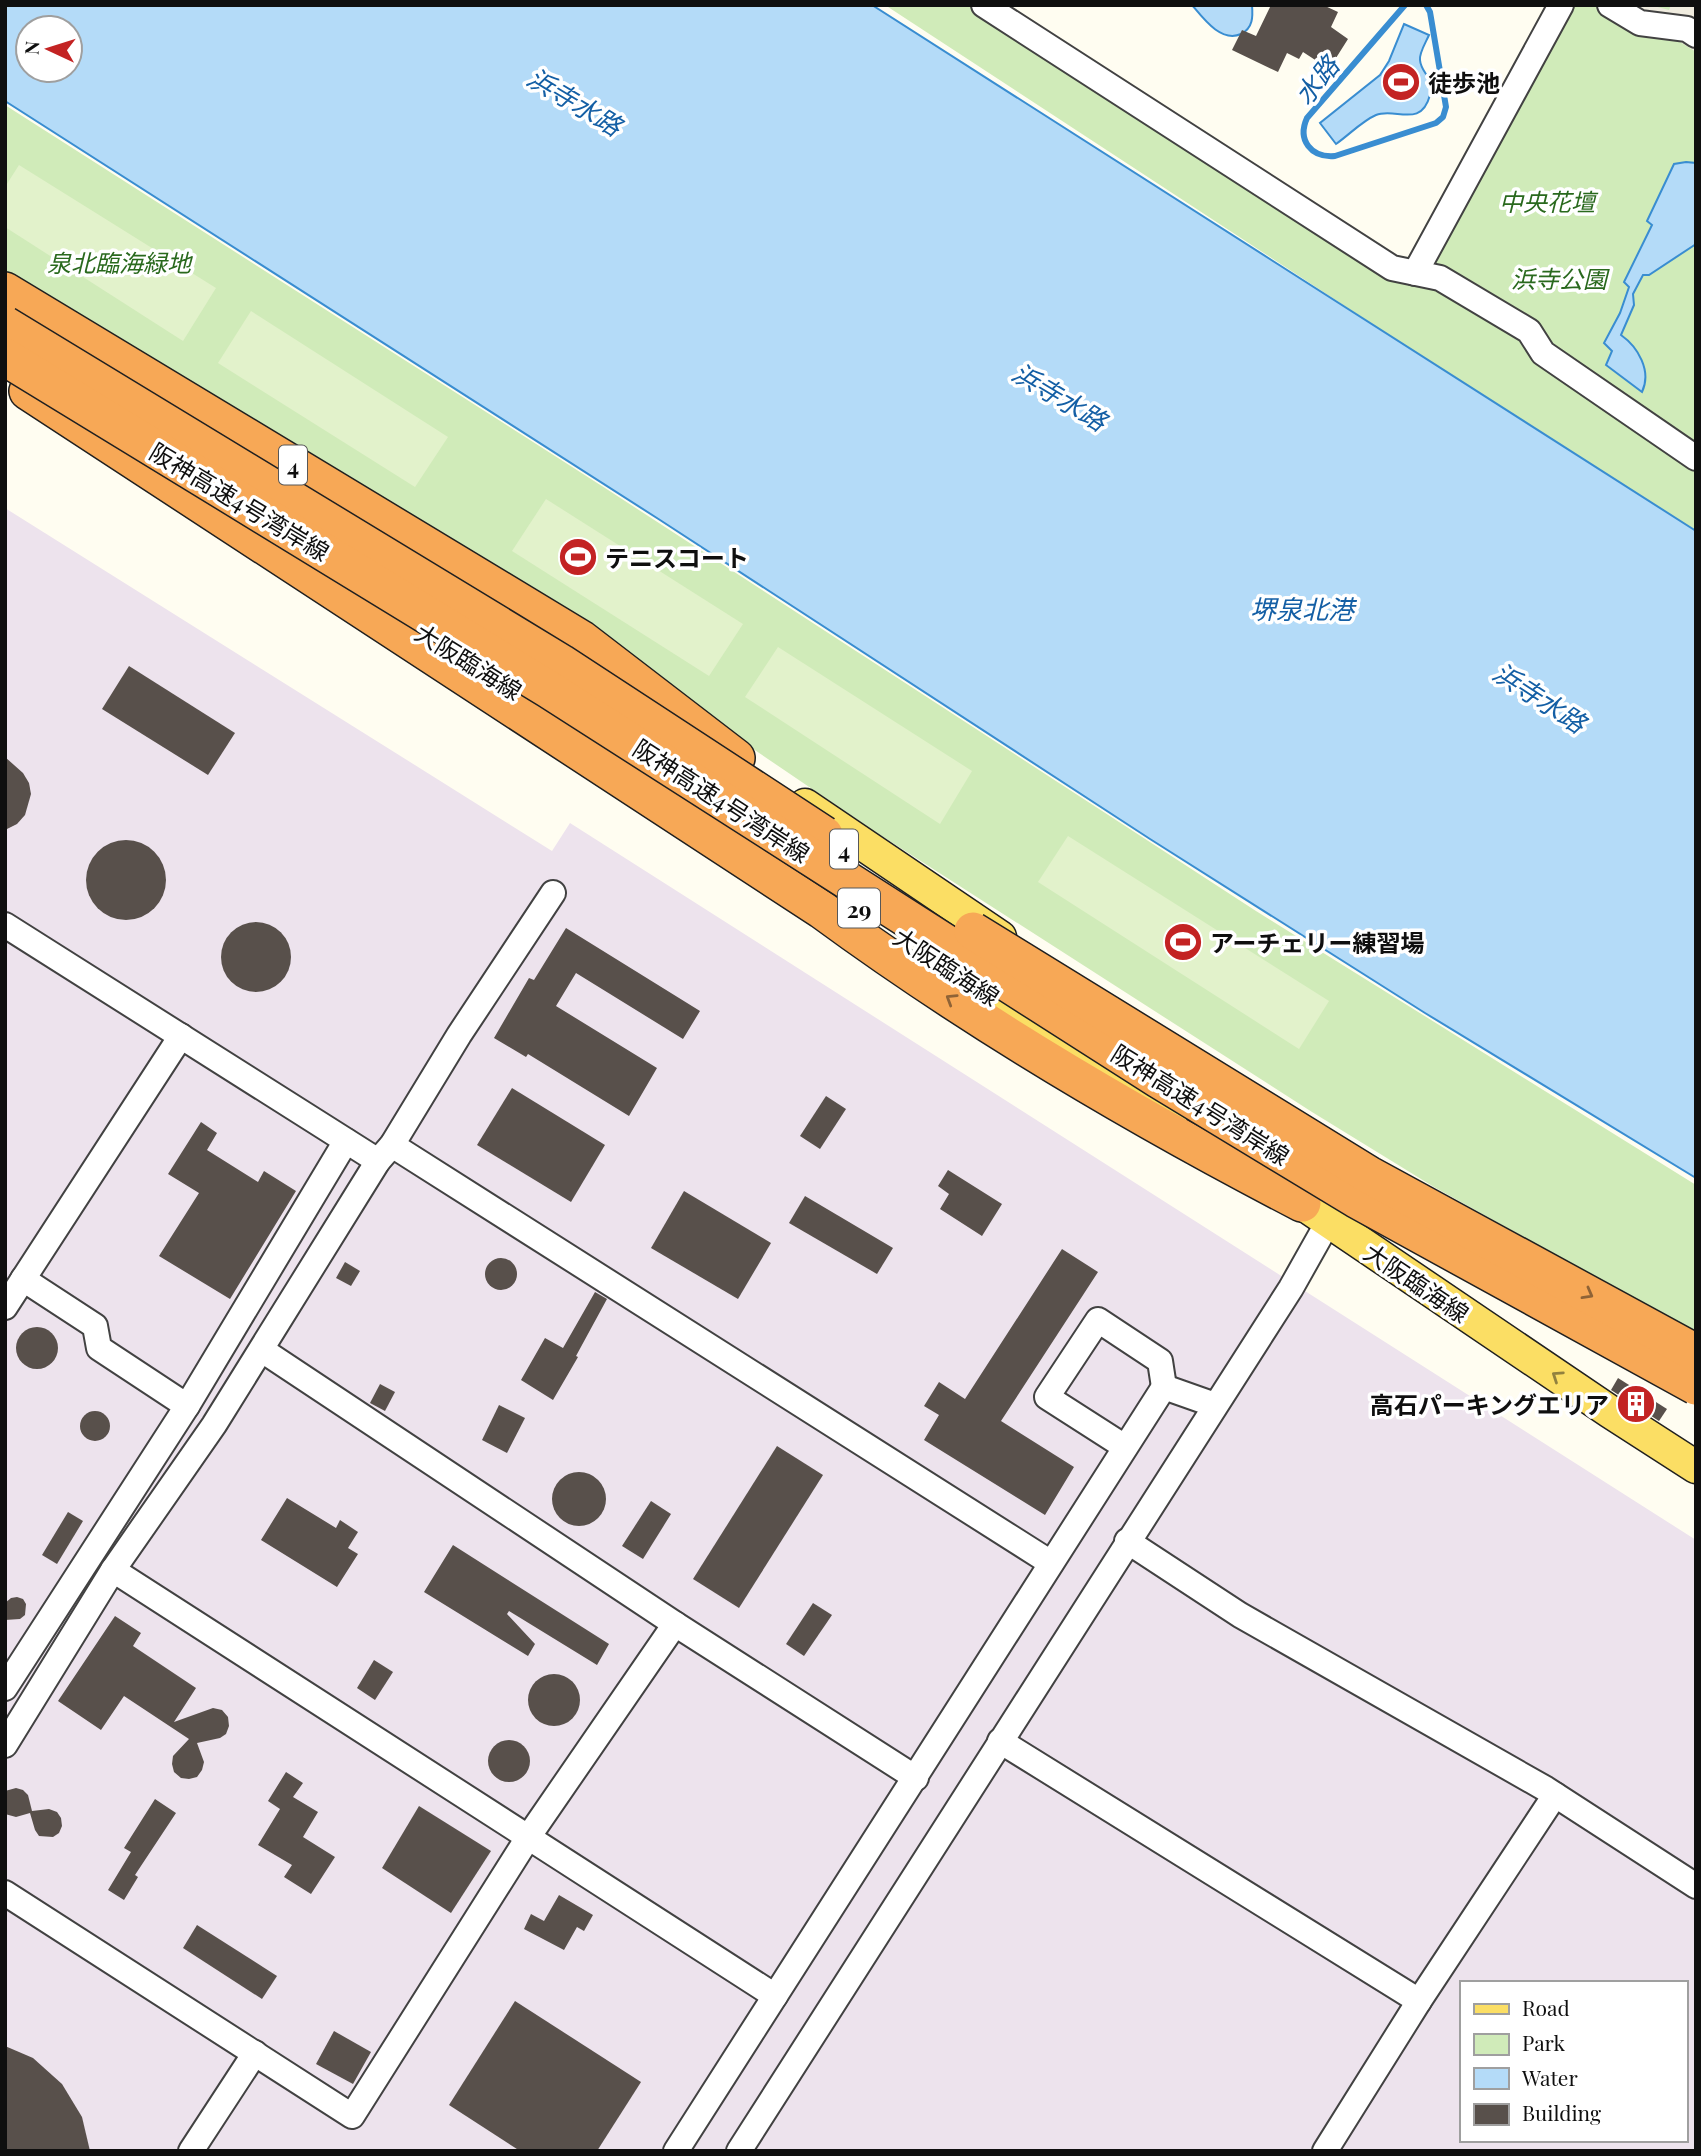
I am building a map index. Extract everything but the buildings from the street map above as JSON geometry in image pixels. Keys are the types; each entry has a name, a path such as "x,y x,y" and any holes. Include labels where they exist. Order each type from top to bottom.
{"highway":[{"name":"4","path":"5,291 581,639 736,758"},
{"name":"阪神高速4号湾岸線","path":"5,325 561,663 895,882 1312,1140 1380,1181 1696,1353"},
{"name":"阪神高速4号湾岸線","path":"5,357 548,689 1158,1079 1335,1200 1696,1386"},
{"path":"5,376 822,910 899,966 1009,1035 1201,1151 1335,1200 1435,1254 1696,1405"}],"main road":[{"name":"大阪臨海線","path":"5,306 569,652 736,758 1335,1200 1609,1411 1696,1467"},
{"name":"大阪臨海線","path":"5,376 226,507 939,959 1335,1200 1696,1391"}],"street":[{"path":"984,5 1392,268 1440,278 1529,331 1543,353 1696,458"},
{"path":"1610,5 1640,23 1693,26"},
{"path":"1415,272 1559,10"},
{"path":"5,1745 113,1570 214,1425 459,1035 554,892"},
{"path":"5,925 346,1141 385,1153 1051,1563"},
{"path":"5,1307 181,1037"},
{"path":"5,1688 187,1406 346,1141"},
{"path":"739,2151 1291,1288 1335,1200"},
{"path":"23,1279 95,1326 99,1348 187,1406"},
{"path":"676,2151 1164,1387 1160,1361 1098,1320 1046,1397 1125,1447"},
{"path":"262,1350 675,1625 916,1778"},
{"path":"1164,1387 1215,1405"},
{"path":"1127,1541 1240,1615 1555,1795 1696,1886"},
{"path":"113,1570 775,1996"},
{"path":"5,1893 352,2116 529,1836 675,1625"},
{"path":"1000,1741 1419,2001"},
{"path":"1325,2151 1419,2001 1555,1795"},
{"path":"191,2151 255,2053"}],"shaded area":[{"path":"1597,5 1650,5 1669,10 1671,5 1696,5 1696,52 1677,40 1649,37 1621,24"},
{"path":"5,508 552,851 570,823 1696,1540 1696,2151 5,2151"}],"green space":[{"name":"浜寺公園","path":"885,5 984,5 1392,268 1410,260 1557,5 1696,5 1696,531 1409,348"},
{"name":"泉北臨海緑地","path":"5,105 605,488 1256,911 1696,1185 1696,1333 1434,1187 1312,1112 874,831 737,738 5,273"},
{"path":"19,165 216,288 183,341 5,227 5,187"},
{"path":"251,311 448,437 415,487 218,363"},
{"path":"546,499 743,624 709,676 512,551"},
{"path":"778,647 972,771 940,824 745,697"},
{"name":"アーチェリー練習場","path":"1068,836 1329,1001 1299,1049 1038,882"}],"water":[{"name":"堺泉北港","path":"5,5 872,5 1696,531 1696,1178 1425,1013 1150,839 660,520 5,101"},
{"path":"1192,5 1252,5 1251,22 1248,29 1241,34 1226,35 1213,28"},
{"name":"徒歩池","path":"1404,24 1429,35 1420,57 1431,84 1426,105 1414,114 1376,115 1336,144 1320,123 1380,75 1389,61"},
{"path":"1696,163 1696,244 1649,275 1643,275 1633,294 1634,305 1621,335 1633,346 1642,360 1645,384 1642,392 1606,365 1612,351 1604,343 1620,313 1629,287 1624,282 1652,225 1647,221 1674,164"}],"waterway":[{"name":"水路","path":"1405,5 1307,118 1304,126 1305,140 1313,151 1335,156 1436,123 1443,117 1446,107 1430,12 1426,5"}],"place":[{"name":"徒歩池","path":"1401,82"},
{"name":"テニスコート","path":"578,557"},
{"name":"アーチェリー練習場","path":"1183,942"},
{"name":"高石パーキングエリア","path":"1636,1404"}],"water label":[{"name":"浜寺水路","path":"575,101"},
{"name":"浜寺水路","path":"1060,396"},
{"name":"浜寺水路","path":"1540,697"}],"park label":[{"name":"中央花壇","path":"1547,201"}]}
